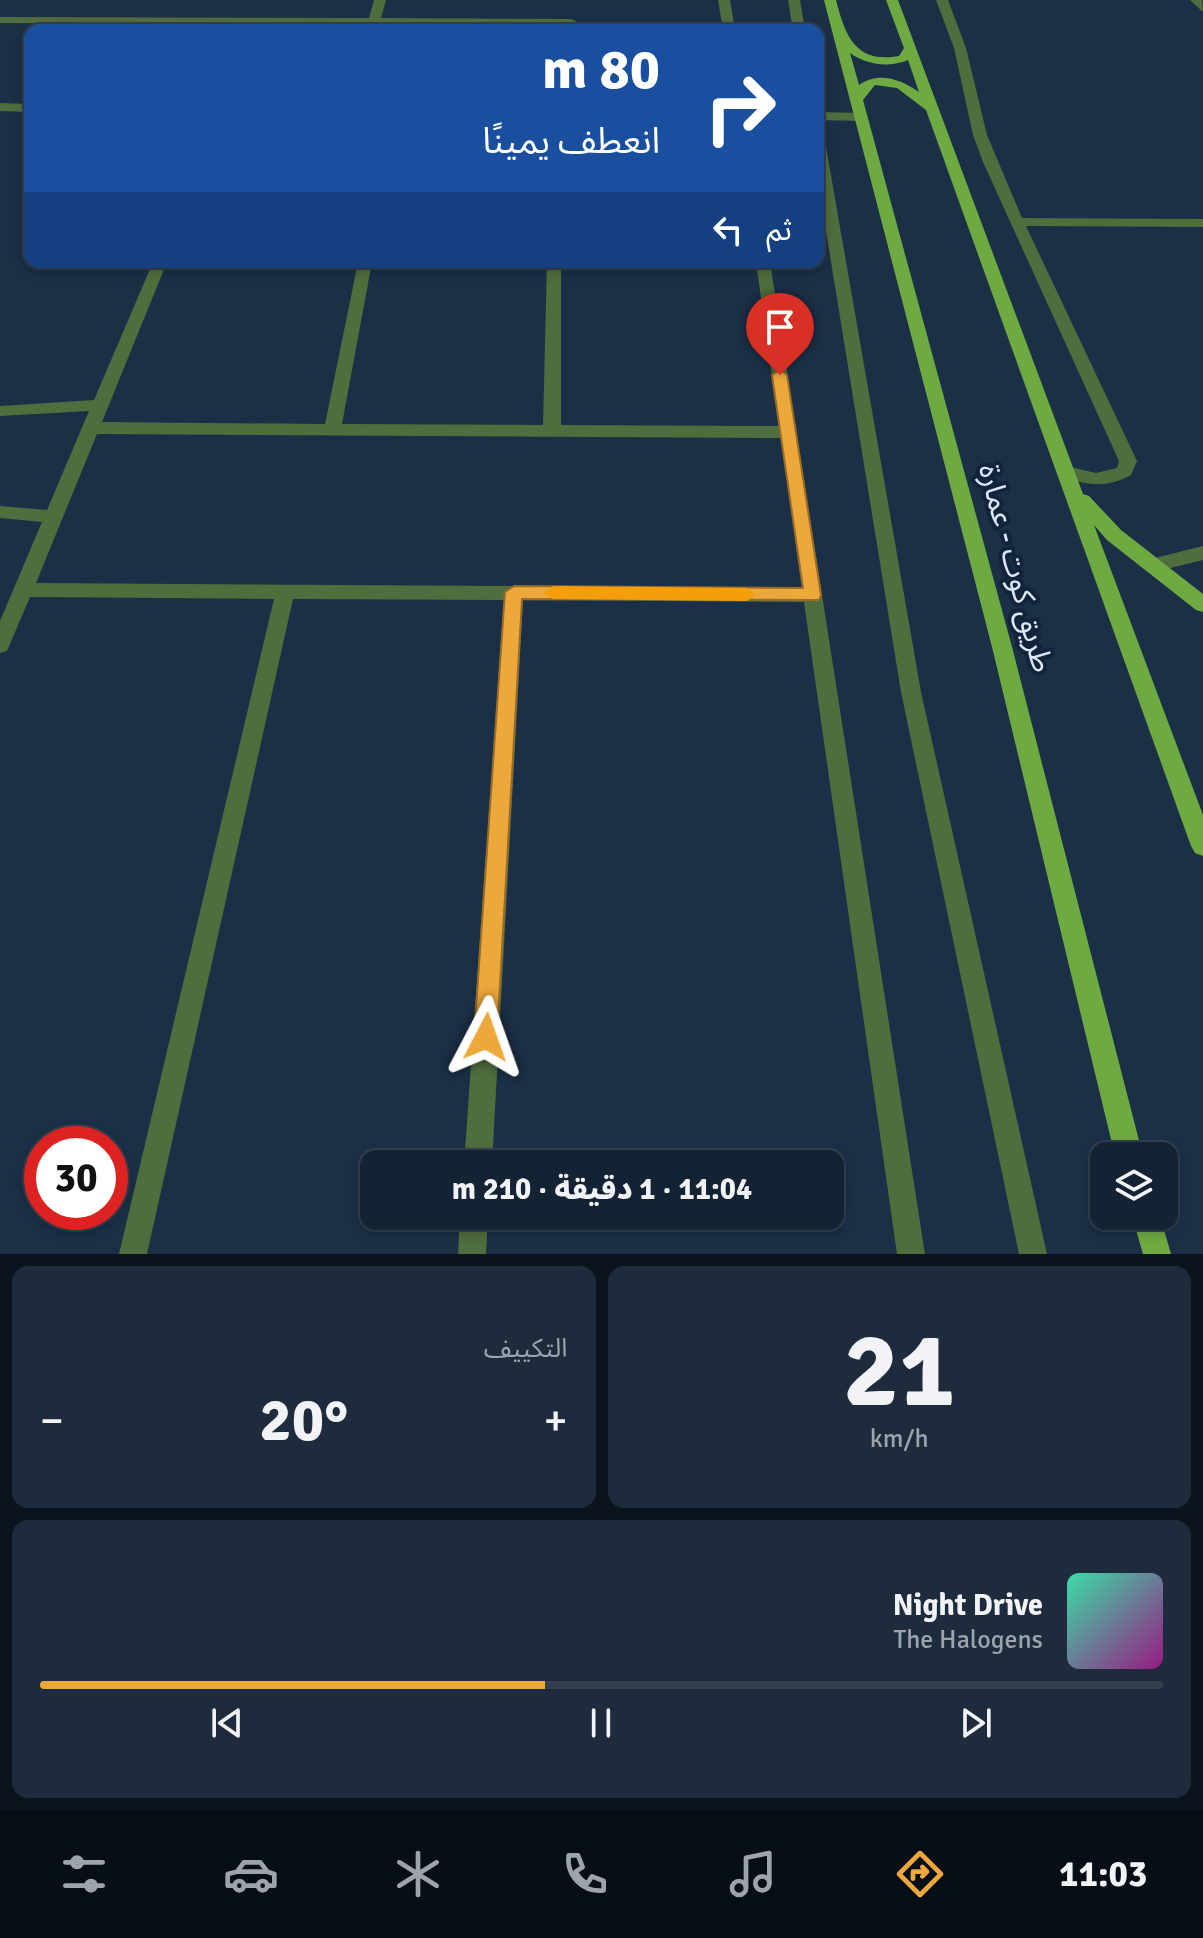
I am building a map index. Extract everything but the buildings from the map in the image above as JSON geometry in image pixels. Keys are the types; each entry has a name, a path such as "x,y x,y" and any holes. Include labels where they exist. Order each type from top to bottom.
{"main road":[{"name":"طريق كوت - عمارة","path":"830,0 1002,647 1123,1142"},
{"path":"892,0 1203,846"},
{"path":"838,30 856,51 876,61 903,59 910,48"},
{"path":"859,108 859,93 869,84 886,81 903,85 923,100 940,131"},
{"path":"1069,479 1114,535 1203,605"},
{"path":"1145,1230 1148,1254"},
{"path":"1148,1230 1157,1254"}],"street":[{"path":"374,21 380,0"},
{"path":"724,0 728,24"},
{"path":"794,0 798,24"},
{"path":"942,0 960,48 980,135 1088,379 1116,430 1128,461 1125,471 1103,480 1069,479"},
{"path":"1196,0 1203,9"},
{"path":"0,20 570,21"},
{"path":"0,107 24,108"},
{"path":"824,115 859,108"},
{"path":"824,177 911,692 1033,1254"},
{"path":"1019,222 1203,223"},
{"path":"0,645 158,268"},
{"path":"332,430 364,268"},
{"path":"552,430 554,268"},
{"path":"764,268 911,1254"},
{"path":"0,411 101,405"},
{"path":"91,428 788,432"},
{"path":"0,512 54,517"},
{"path":"1150,566 1203,553"},
{"path":"23,590 813,595"},
{"path":"133,1254 285,592"},
{"path":"479,1150 514,592"},
{"path":"472,1254 473,1230"}],"slow traffic":[{"path":"553,593 747,595"}],"route":[{"path":"486,1037 514,592 813,595 780,375"}]}
